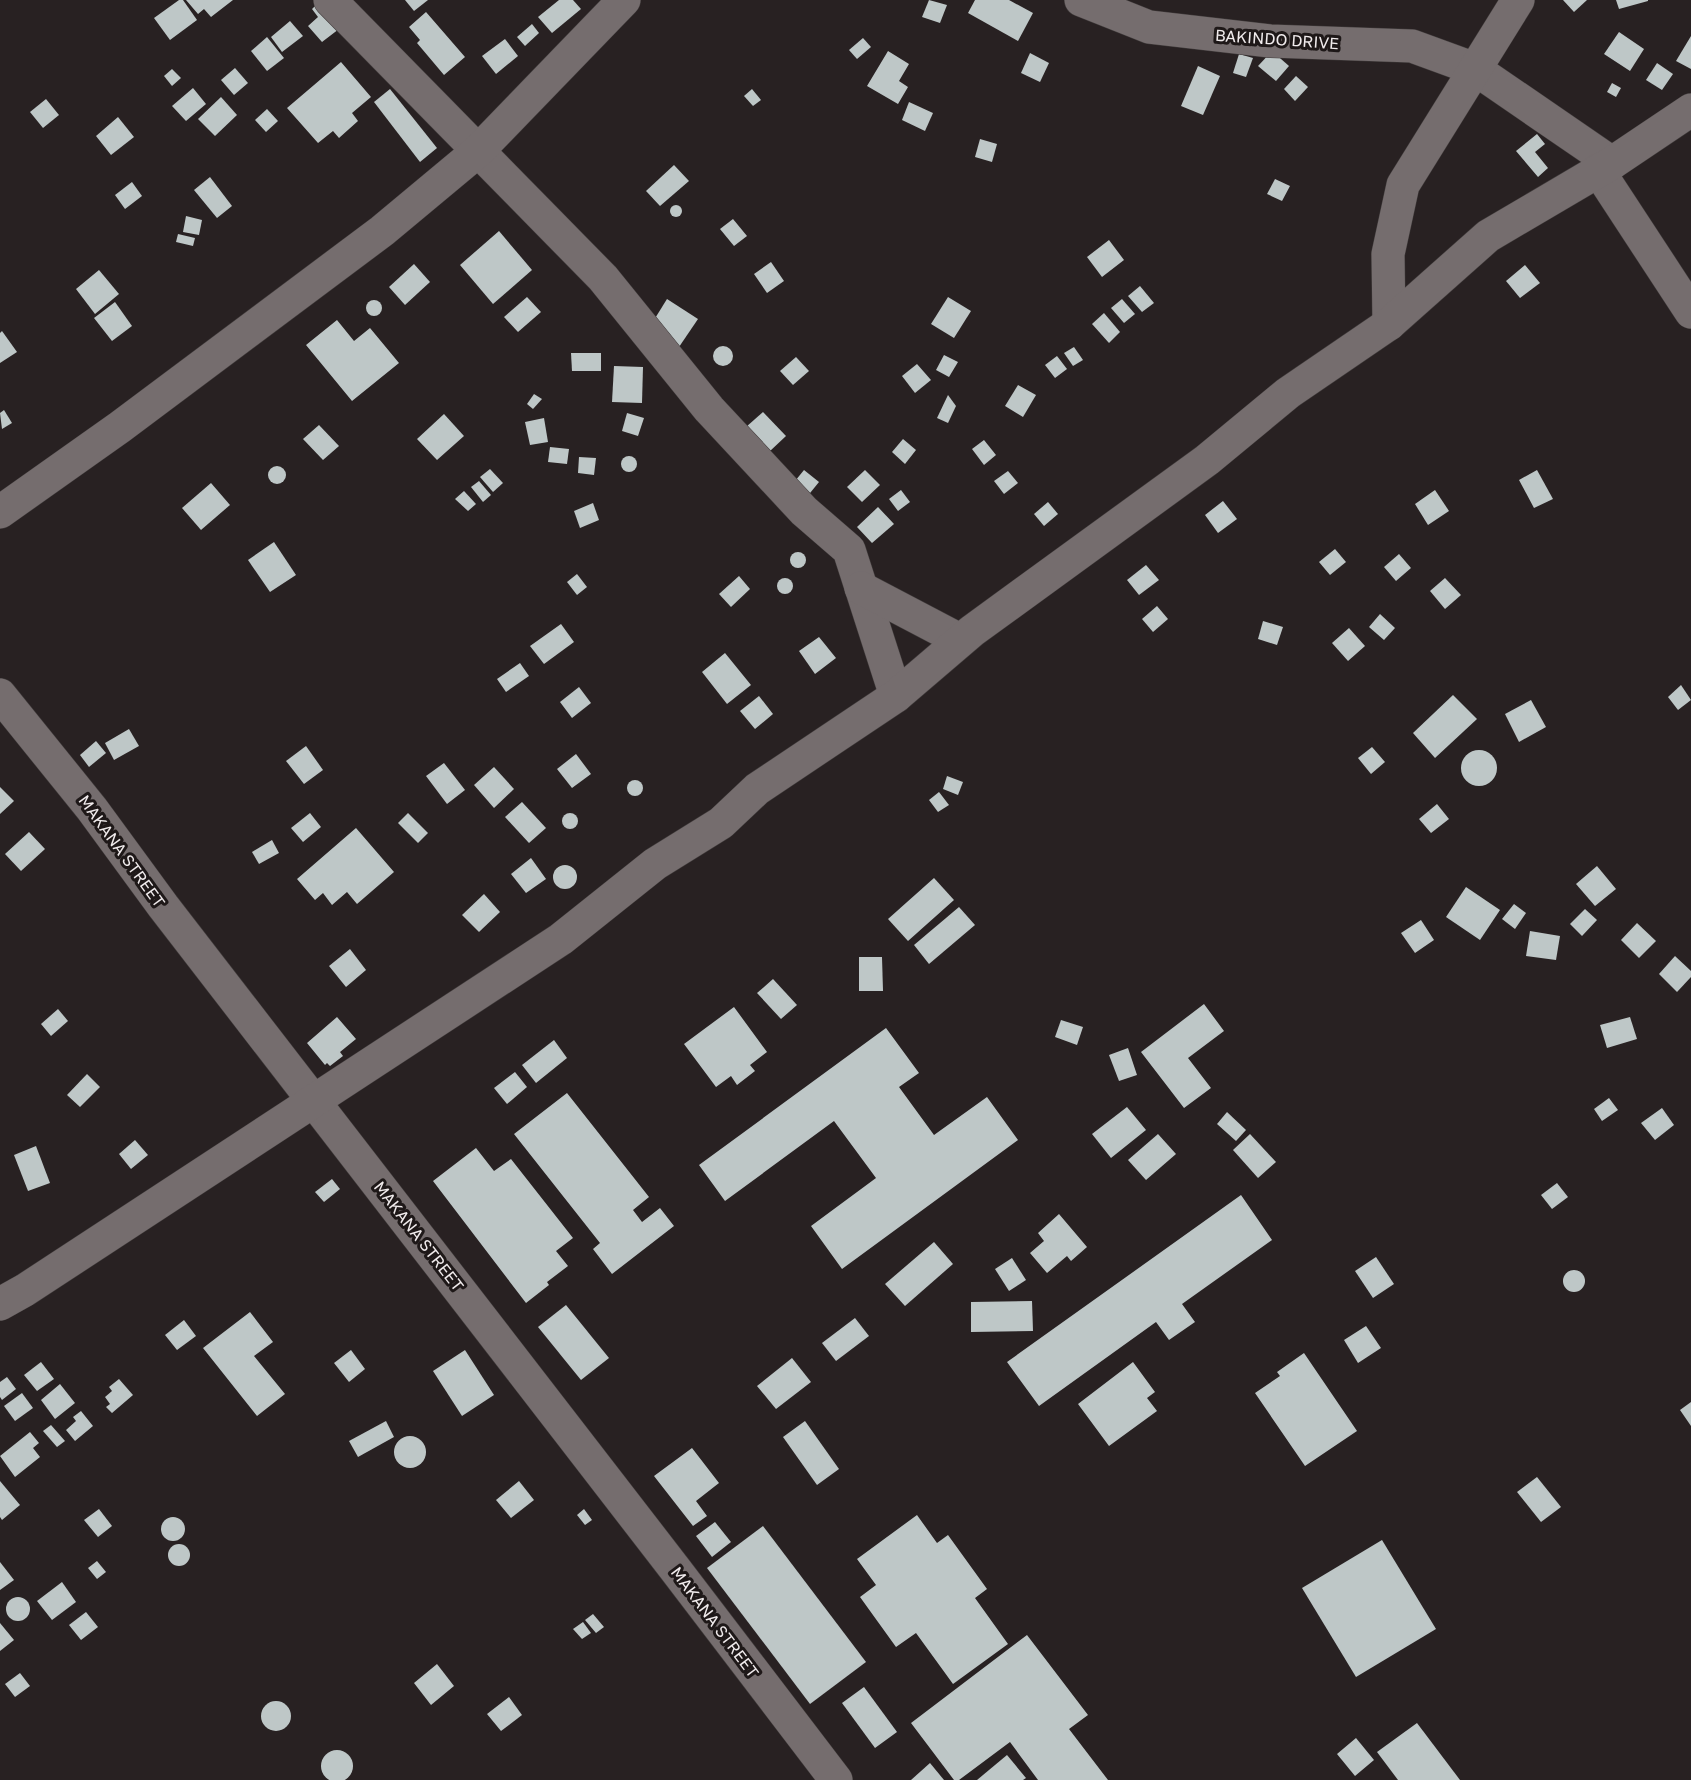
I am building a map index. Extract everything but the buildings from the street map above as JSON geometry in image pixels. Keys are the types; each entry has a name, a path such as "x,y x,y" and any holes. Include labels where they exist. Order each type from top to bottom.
{"street":[{"path":"330,0 603,278 709,409 804,512 849,550 896,696"},
{"path":"0,512 130,420 382,231 478,152 624,0"},
{"name":"BAKINDO DRIVE","path":"1081,0 1149,27 1270,41 1412,46 1475,69 1605,166"},
{"path":"1389,324 1388,254 1403,185 1518,0"},
{"path":"0,1304 25,1290 561,939 655,864 721,823 757,789 896,696 960,640 1207,460 1287,393 1389,324 1488,236 1605,166 1691,110"},
{"path":"1605,166 1691,312"},
{"path":"861,588 960,640"},
{"name":"MAKANA STREET","path":"0,695 93,809 163,906 836,1780"}]}
